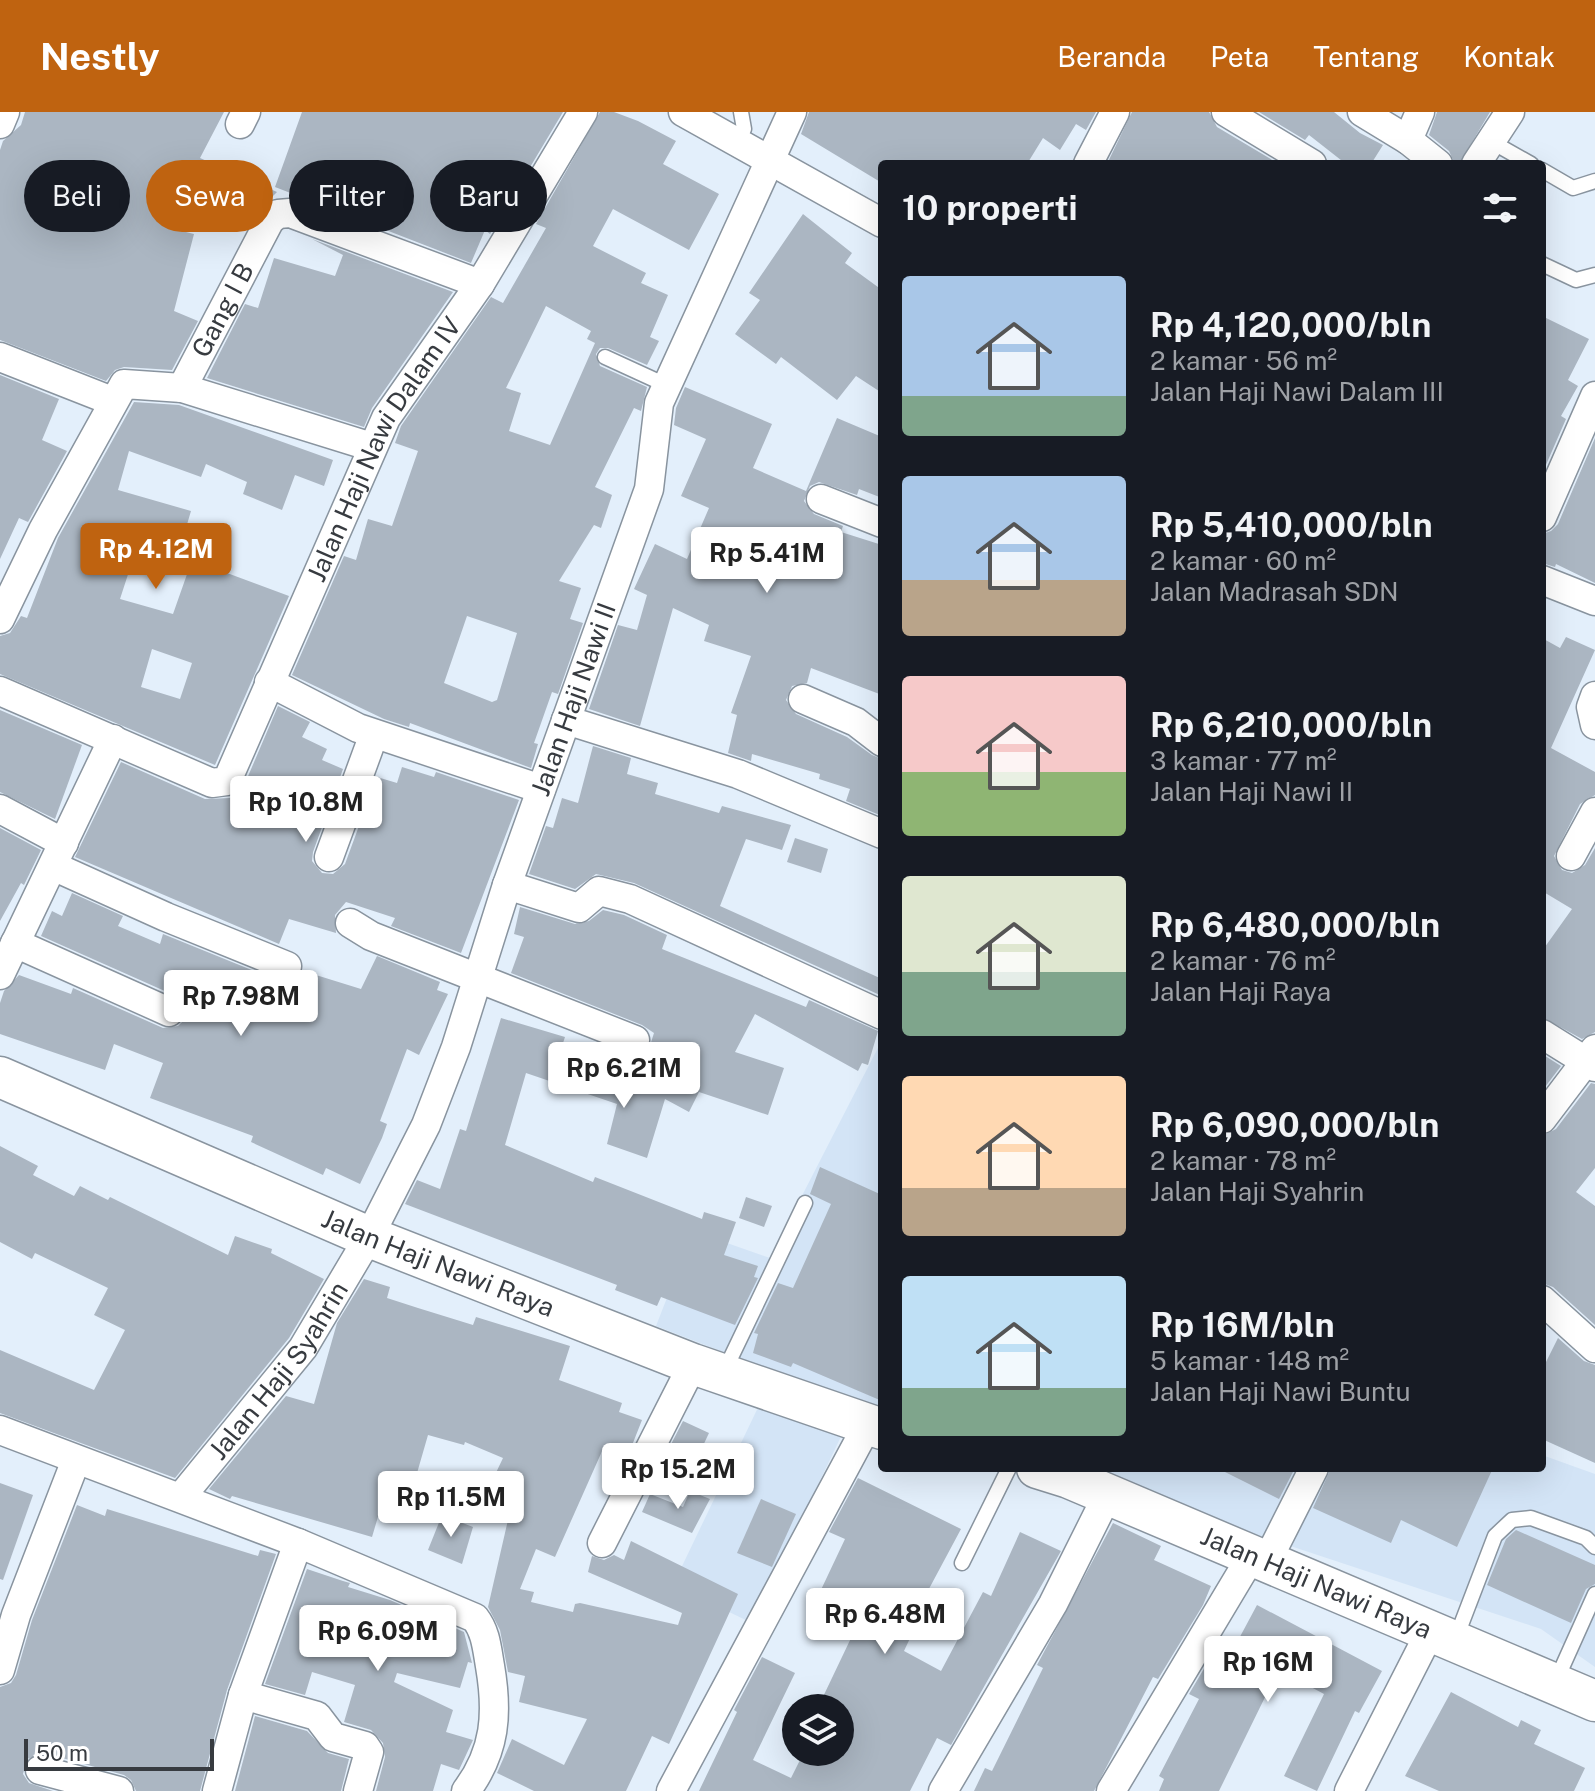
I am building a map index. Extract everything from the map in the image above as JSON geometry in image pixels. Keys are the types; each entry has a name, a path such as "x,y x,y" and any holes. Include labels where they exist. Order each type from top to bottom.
{"street":[{"path":"0,124 5,112"},
{"name":"Jalan Haji Nawi Dalam IV","path":"113,739 203,780 220,784 227,781 386,418 480,284 583,112"},
{"path":"683,112 878,221"},
{"name":"Jalan Haji Nawi II","path":"369,1237 426,1125 507,885 649,489 659,403 792,112"},
{"path":"1090,160 1115,112"},
{"path":"1226,112 1305,160"},
{"path":"1362,112 1408,140 1433,160"},
{"path":"1408,140 1420,112"},
{"path":"1484,153 1510,112"},
{"name":"Gang I B","path":"182,388 270,220 278,214 290,213 480,284"},
{"path":"0,357 112,401"},
{"path":"0,619 112,401 124,384 182,388 372,447"},
{"path":"1546,509 1593,410"},
{"path":"821,499 878,521"},
{"path":"1546,582 1595,601"},
{"path":"269,682 374,734 541,789"},
{"path":"0,691 113,739 0,975"},
{"path":"1595,696 1591,707 1595,725"},
{"path":"803,699 856,722 878,739"},
{"path":"566,720 774,787 878,832"},
{"path":"329,857 374,734"},
{"path":"0,809 58,854 166,917 287,966"},
{"path":"1571,856 1595,812"},
{"path":"507,885 579,908 599,891 630,899 878,1013"},
{"path":"350,923 371,936 478,975 635,1040"},
{"path":"15,943 169,1012"},
{"path":"1546,1036 1592,1059 1546,1114"},
{"name":"Jalan Haji Nawi Raya","path":"0,1077 369,1237 708,1369 875,1428"},
{"name":"Jalan Haji Syahrin","path":"181,1497 303,1348 369,1237"},
{"path":"1546,1304 1595,1348"},
{"path":"602,1543 708,1369"},
{"path":"671,1791 875,1428"},
{"path":"0,1430 181,1497 463,1610 480,1624 493,1684 495,1728 486,1758 466,1791"},
{"path":"0,1670 16,1615 76,1460"},
{"name":"Jalan Haji Nawi Raya","path":"1062,1472 1107,1496 1595,1701"},
{"path":"1111,1791 1312,1472"},
{"path":"943,1791 1053,1604 1107,1496"},
{"path":"217,1791 243,1695 298,1543"},
{"path":"1349,1791 1443,1637"},
{"path":"243,1695 317,1716 333,1737 365,1746 369,1752 358,1791"},
{"path":"40,1770 119,1791"}],"lane":[{"path":"737,141 744,129 741,112"},
{"path":"1484,153 1514,160"},
{"path":"1546,172 1573,188 1595,181"},
{"path":"1546,266 1576,280 1595,275"},
{"path":"605,357 666,385"},
{"path":"708,1369 805,1203"},
{"path":"962,1563 1007,1472"},
{"path":"1443,1637 1495,1536 1512,1520 1531,1518 1586,1538 1595,1547"},
{"path":"1555,1683 1595,1594"}],"shaded area":[{"path":"878,1048 878,1410 857,1403 752,1623 673,1585 775,1372 656,1326 693,1231 770,1258"},
{"path":"1546,1456 1595,1474 1595,1667 1541,1629 1067,1472 1546,1472"}],"building":[{"path":"25,112 224,112 200,158 205,160 146,160 146,232 194,234 174,311 198,321 172,370 124,367 115,370 106,381 0,340 0,150 3,141 21,125"},
{"path":"302,112 563,112 534,160 430,160 430,232 484,232 471,263 391,232 414,232 414,160 289,160 289,192 275,187"},
{"path":"600,112 614,112 638,121 676,141 663,164 719,194 689,250 613,209 593,246 646,273 641,283 668,295 650,337 659,341 647,365 608,348 600,348 596,354 600,366 647,387 641,411 634,408 595,487 612,495 601,528 594,525 559,581 581,588 570,619 583,623 558,694 552,692 534,743 538,744 531,768 410,723 409,727 384,719 292,675 344,556 356,560 368,519 392,526 418,451 395,443 401,426 491,297 503,303 544,232 547,232 547,205","holes":["546,306 591,331 587,339 595,343 550,445 509,431 521,393 506,388","467,616 517,633 497,700 492,702 444,683"]},
{"path":"809,112 1096,112 1086,130 1076,124 1060,150 1043,138 1029,160 878,160 878,181 801,134"},
{"path":"1132,112 1209,112 1217,127 1272,160 1109,160"},
{"path":"1259,112 1334,112 1360,133 1383,145 1374,160 1341,160 1309,135 1305,140"},
{"path":"1437,112 1490,112 1461,160 1453,160 1449,151 1429,135"},
{"path":"803,214 852,253 845,263 878,287 878,390 856,376 837,400 781,357 776,364 735,334 760,300 749,293"},
{"path":"312,239 453,292 372,408 364,427 207,378 245,304 258,308 274,258 335,276 343,255"},
{"path":"1546,318 1589,339 1568,380 1578,386 1561,416 1566,419 1546,465"},
{"path":"0,375 59,399 42,440 67,451 28,522 19,518 0,559"},
{"path":"685,387 772,424 753,468 806,491 837,418 878,435 878,496 859,489 857,495 819,482 810,486 804,501 814,514 843,526 841,532 878,544 878,693 811,668 807,683 792,686 786,700 796,714 847,737 878,757 878,814 846,801 850,789 819,779 820,774 752,754 751,761 728,753 737,715 731,713 751,656 704,641 709,625 673,608 640,726 589,709 618,625 637,630 647,595 634,589 655,544 687,559 709,508 681,496 706,439 674,425 676,408"},
{"path":"134,402 179,405 333,460 324,486 295,475 282,510 243,494 247,482 206,464 201,477 129,451 118,490 191,511 174,568 134,556 120,599 173,614 192,560 289,596 215,765 0,674 0,636 10,633 21,616 27,618 58,538","holes":["152,649 192,663 180,699 141,687"]},
{"path":"1595,438 1595,583 1556,564 1555,567 1546,564 1546,533 1558,524"},
{"path":"1566,637 1595,650 1551,748 1595,772 1595,795 1580,804 1554,856 1562,870 1572,873 1585,865 1595,848 1595,1032 1582,1039 1546,1019 1546,945 1572,909 1546,893 1546,640 1560,648"},
{"path":"278,706 310,722 302,737 327,749 322,760 343,769 313,852 312,861 322,873 333,874 345,864 377,777 397,783 402,767 434,777 436,772 519,800 461,953 391,926 395,918 346,902 335,915 336,933 289,919 279,944 75,857 121,762 205,799 230,798 243,788"},
{"path":"0,710 82,745 55,819 0,792"},
{"path":"593,746 631,758 627,774 658,783 655,794 719,813 722,806 791,825 782,850 746,839 720,906 878,977 878,994 634,883 596,874 575,889 529,874 546,826 553,828 562,798 578,803"},
{"path":"0,828 41,850 24,885 21,883 0,921"},
{"path":"795,838 828,849 821,873 787,862"},
{"path":"72,893 123,916 118,926 160,944 163,934 281,982 297,980 303,971 361,989 377,956 440,982 437,990 448,994 419,1055 407,1049 380,1121 387,1124 360,1184 326,1168 323,1175 251,1142 253,1136 150,1098 163,1063 114,1044 105,1070 0,1034 0,1003 4,991 19,975 71,994 73,988 163,1028 178,1026 184,1020 186,1010 176,996 41,936 52,911 62,916"},
{"path":"520,907 575,924 589,921 603,910 624,915 667,935 662,949 806,1007 809,1000 878,1031 868,1065 862,1063 858,1071 755,1014 735,1052 784,1068 768,1115 699,1092 689,1112 665,1099 647,1158 607,1144 617,1104 526,1073 505,1145 593,1182 595,1177 702,1219 704,1212 736,1222 724,1255 758,1266 754,1277 758,1278 735,1325 661,1297 657,1306 615,1290 617,1285 405,1204 417,1180 440,1189 460,1129 466,1131 501,1018 565,1037 559,1055 597,1067 602,1048 645,1061 654,1033 642,1025 511,973 524,937 514,934"},
{"path":"1546,1057 1561,1066 1546,1086"},
{"path":"1591,1083 1595,1084 1595,1168 1576,1192 1595,1206 1595,1325 1553,1287 1546,1284 1546,1134 1556,1129"},
{"path":"0,1146 38,1166 33,1175 74,1196 80,1186 108,1200 110,1197 228,1255 235,1236 272,1249 271,1253 324,1279 289,1338 175,1478 0,1413 0,1350 94,1390 125,1330 94,1315 108,1288 35,1253 32,1259 0,1242"},
{"path":"820,1167 878,1193 878,1399 793,1363 791,1367 753,1353 758,1334 754,1333 778,1283 793,1288 831,1204 810,1194"},
{"path":"746,1197 772,1206 764,1227 739,1218"},
{"path":"364,1279 390,1287 387,1298 473,1325 476,1317 570,1346 559,1380 622,1403 619,1412 642,1420 629,1453 606,1445 603,1449 555,1557 536,1549 520,1589 534,1592 531,1602 573,1612 575,1604 580,1603 678,1625 682,1613 588,1572 592,1556 604,1560 614,1555 624,1560 631,1541 738,1594 669,1744 652,1736 626,1791 534,1791 497,1773 512,1739 564,1765 587,1719 519,1702 525,1676 508,1672 500,1630 488,1607 516,1485 493,1479 503,1458 465,1442 464,1445 428,1435 413,1487 389,1480 372,1537 232,1496 230,1499 209,1489 286,1396 314,1404 337,1323"},
{"path":"1558,1338 1584,1361 1595,1365 1595,1463 1546,1441 1546,1362"},
{"path":"683,1421 709,1433 693,1467 666,1454"},
{"path":"1225,1472 1293,1472 1279,1499"},
{"path":"1329,1472 1491,1472 1457,1547 1401,1520 1391,1543 1313,1508"},
{"path":"858,1478 961,1529 923,1600 927,1602 904,1651 941,1671 983,1592 991,1596 1020,1532 1061,1551 951,1745 937,1738 910,1791 699,1791 737,1712 734,1710 762,1657 795,1673 785,1694 782,1694 753,1760 791,1778 797,1766 854,1766 854,1694 824,1694 862,1615 819,1594 845,1539 829,1532"},
{"path":"0,1483 33,1495 3,1580 0,1579"},
{"path":"690,1491 710,1499 692,1533 642,1512 650,1494 683,1507"},
{"path":"761,1499 796,1514 772,1567 737,1553"},
{"path":"77,1505 105,1516 107,1509 258,1556 260,1550 276,1554 227,1690 200,1791 136,1791 131,1780 124,1775 44,1753 27,1759 23,1774 29,1783 53,1791 0,1791 0,1687 11,1683 16,1675 32,1620"},
{"path":"442,1515 473,1527 462,1564 428,1550"},
{"path":"1113,1523 1161,1546 1154,1560 1211,1586 1203,1605 1158,1679 1153,1677 1094,1791 974,1791 985,1768 992,1771 1043,1668 1037,1665"},
{"path":"1516,1530 1595,1565 1595,1584 1586,1589 1571,1623 1487,1585 1506,1539"},
{"path":"307,1569 350,1583 348,1587 390,1600 464,1632 472,1663 468,1662 460,1688 397,1673 394,1682 453,1710 446,1732 473,1740 459,1770 441,1764 433,1791 376,1791 385,1757 383,1743 371,1730 344,1722 355,1685 312,1672 305,1695 265,1684"},
{"path":"1257,1605 1382,1671 1359,1713 1355,1711 1317,1791 1284,1776 1324,1694 1283,1672 1273,1691 1269,1689 1219,1791 1159,1791 1164,1779 1159,1776 1199,1699 1189,1694 1205,1667 1220,1674"},
{"path":"1451,1692 1518,1727 1521,1720 1541,1730 1534,1744 1585,1768 1574,1791 1439,1791 1405,1776"},
{"path":"255,1716 307,1731 328,1753 349,1759 341,1791 235,1791"}]}
